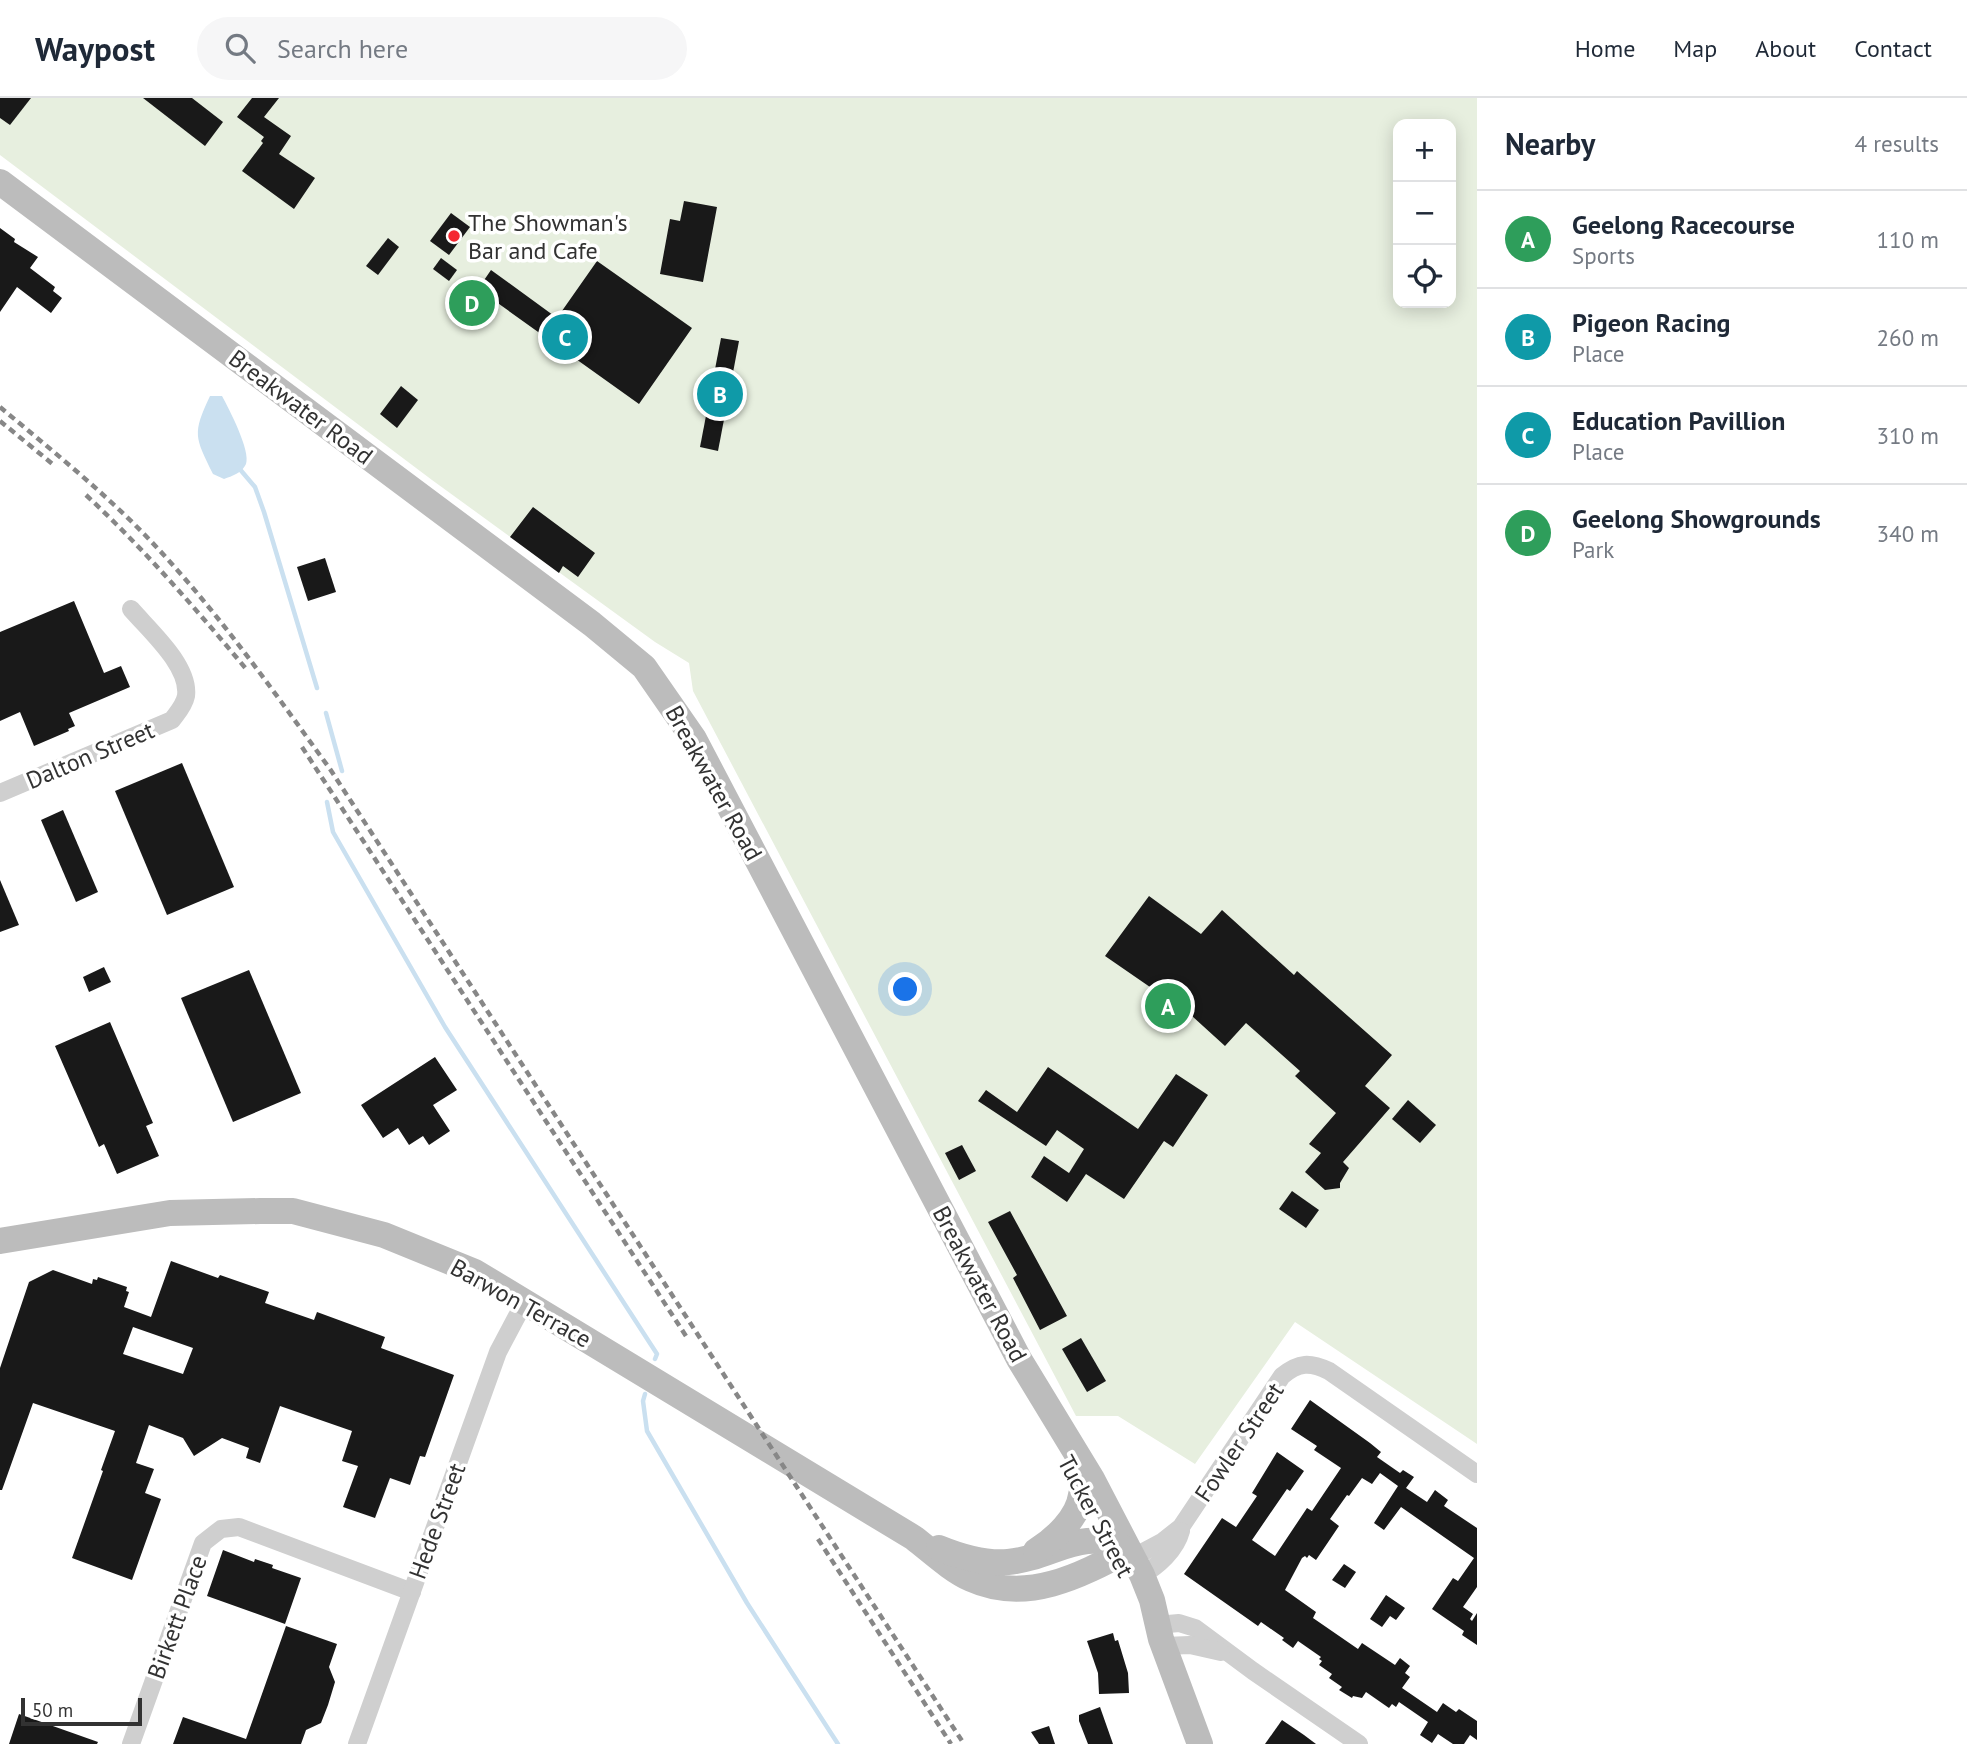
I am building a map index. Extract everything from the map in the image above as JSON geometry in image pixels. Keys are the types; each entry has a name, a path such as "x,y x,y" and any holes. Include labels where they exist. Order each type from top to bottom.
{"street":[{"name":"Breakwater Road","path":"0,182 561,600 644,667 694,739 1037,1391"},
{"name":"Dalton Street","path":"0,793 172,720 182,706 186,685 183,672 131,609"},
{"name":"Barwon Terrace","path":"0,1241 170,1213 293,1211 384,1235 475,1272 914,1538 965,1576 1000,1587 1029,1588 1052,1585 1124,1559"},
{"name":"Hede Street","path":"357,1744 498,1352 524,1301"},
{"name":"Fowler Street","path":"1124,1559 1162,1542 1181,1527 1282,1376 1292,1367 1303,1363 1329,1371 1477,1474"},
{"name":"Tucker Street","path":"1037,1391 1070,1454 1081,1495 1124,1559 1159,1634 1200,1744"},
{"path":"1070,1454 1124,1559"},
{"path":"1009,1562 1034,1552 1055,1537 1076,1510 1081,1495"},
{"name":"Birkett Place","path":"131,1744 203,1543 221,1529 239,1527 412,1592"},
{"name":"Barwon Terrace","path":"914,1538 968,1558 1009,1562 1086,1541 1124,1559"},
{"path":"1159,1634 1228,1654 1359,1744"}],"green space":[{"path":"0,98 1477,98 1477,1444 1295,1322 1195,1464 1118,1416 1076,1416 693,691 689,663 655,642 432,480 0,155"}],"water":[{"path":"210,396 222,396 238,430 247,458 242,470 224,479 213,474 199,443 200,419"}],"building":[{"path":"0,98 31,98 10,125 0,118"},
{"path":"143,98 192,98 223,122 205,146"},
{"path":"252,98 279,98 264,117 291,136 279,154 315,178 294,209 242,171 263,143 261,141 264,137 237,117"},
{"path":"684,201 717,207 703,282 660,274 670,219 680,221"},
{"path":"451,213 470,227 449,255 430,241"},
{"path":"0,228 15,239 14,242 38,257 30,268 55,287 53,291 62,298 51,313 17,287 0,312"},
{"path":"388,238 399,247 378,275 366,266"},
{"path":"441,258 457,270 449,281 433,269"},
{"path":"597,261 692,328 639,404 478,289 491,270 557,318"},
{"path":"721,338 739,341 718,451 700,447"},
{"path":"401,386 418,400 397,428 380,414"},
{"path":"533,507 595,553 578,577 563,566 559,573 510,537"},
{"path":"325,558 336,592 308,601 297,567"},
{"path":"74,601 104,673 121,666 130,687 69,713 75,726 34,746 20,712 0,721 0,632"},
{"path":"182,763 234,887 167,915 115,791"},
{"path":"63,810 98,892 76,902 41,820"},
{"path":"0,880 19,925 0,932"},
{"path":"1149,896 1201,934 1222,910 1294,975 1297,971 1392,1055 1365,1086 1390,1108 1343,1162 1349,1168 1340,1188 1325,1190 1305,1172 1321,1153 1309,1144 1336,1113 1295,1076 1300,1071 1246,1023 1225,1046 1192,1016 1105,956"},
{"path":"104,967 111,982 89,992 83,977"},
{"path":"249,970 301,1093 233,1122 181,998"},
{"path":"110,1022 153,1123 146,1126 159,1156 117,1174 104,1144 99,1147 55,1046"},
{"path":"435,1057 457,1090 433,1105 450,1131 429,1145 423,1136 409,1145 398,1128 383,1138 361,1105"},
{"path":"1048,1067 1138,1129 1176,1074 1208,1095 1173,1147 1164,1141 1124,1199 1086,1174 1067,1202 1031,1177 1044,1156 1069,1173 1084,1149 1057,1130 1046,1146 978,1101 986,1090 1017,1112"},
{"path":"1408,1100 1436,1125 1420,1143 1392,1119"},
{"path":"962,1145 976,1171 959,1180 945,1153"},
{"path":"1292,1191 1319,1210 1306,1228 1279,1209"},
{"path":"1010,1211 1067,1316 1040,1330 1013,1278 1017,1275 988,1222"},
{"path":"171,1261 269,1292 265,1303 314,1320 317,1312 385,1337 381,1348 454,1375 425,1457 420,1456 410,1485 390,1478 375,1518 343,1507 358,1466 342,1461 352,1431 280,1406 260,1463 246,1458 249,1448 222,1438 194,1456 183,1438 149,1425 136,1463 154,1469 145,1493 161,1499 132,1580 72,1558 115,1431 33,1403 0,1490 0,1368 29,1282 53,1270 92,1284 93,1279 97,1280 98,1277 127,1287 126,1291 129,1292 124,1307 151,1317","holes":["133,1327 193,1348 183,1374 123,1354"]},
{"path":"1081,1338 1106,1381 1087,1392 1062,1349"},
{"path":"1310,1400 1381,1452 1377,1457 1400,1473 1403,1470 1414,1477 1406,1488 1427,1502 1435,1490 1448,1500 1444,1506 1477,1528 1477,1587 1463,1607 1473,1614 1470,1619 1472,1621 1477,1613 1477,1645 1462,1635 1464,1631 1432,1609 1453,1578 1458,1581 1474,1558 1401,1507 1384,1530 1374,1523 1398,1486 1380,1473 1372,1484 1362,1478 1349,1496 1347,1495 1330,1519 1339,1526 1316,1560 1309,1555 1302,1558 1285,1590 1316,1612 1313,1618 1358,1649 1362,1643 1395,1665 1400,1658 1410,1666 1405,1673 1410,1677 1402,1688 1437,1712 1443,1703 1456,1712 1459,1709 1477,1721 1477,1740 1470,1735 1464,1744 1453,1744 1438,1734 1432,1743 1420,1735 1428,1722 1399,1702 1396,1707 1392,1704 1389,1708 1366,1692 1362,1698 1352,1698 1339,1690 1342,1687 1329,1678 1332,1674 1319,1665 1321,1657 1298,1641 1293,1648 1261,1622 1258,1626 1184,1574 1222,1518 1236,1527 1257,1496 1252,1493 1277,1452 1304,1471 1290,1491 1287,1489 1252,1540 1275,1556 1307,1508 1312,1511 1341,1468 1314,1450 1317,1446 1291,1429"},
{"path":"223,1550 254,1562 255,1559 273,1565 272,1568 301,1578 285,1624 207,1596"},
{"path":"1344,1564 1356,1572 1345,1588 1332,1580"},
{"path":"1386,1595 1405,1608 1396,1620 1390,1616 1382,1627 1370,1619"},
{"path":"286,1626 337,1644 329,1667 335,1682 328,1705 321,1723 306,1730 301,1744 173,1744 183,1717 246,1739"},
{"path":"1113,1633 1115,1641 1118,1640 1128,1673 1129,1693 1099,1694 1098,1673 1087,1641"},
{"path":"1100,1707 1113,1744 1088,1744 1079,1721 1079,1715"},
{"path":"19,1714 98,1742 9,1744"},
{"path":"1282,1720 1304,1735 1316,1744 1265,1744"},
{"path":"1049,1726 1055,1744 1039,1744 1031,1732"}],"waterway":[{"path":"238,467 255,487 264,512 317,688"},
{"path":"326,713 342,771"},
{"path":"327,802 333,832 445,1027 657,1354 655,1359"},
{"path":"645,1394 643,1401 647,1431 747,1603 838,1744"}],"railway":[{"path":"0,407 110,501 170,561 241,648 330,769 964,1744"},
{"path":"0,421 55,466"},
{"path":"86,495 169,580 247,670"},
{"path":"302,747 686,1336"},
{"path":"818,1539 951,1744"}],"place":[{"name":"The Showman's Bar and Cafe","path":"454,236"},
{"name":"Geelong Showgrounds","path":"472,303"},
{"name":"Education Pavillion","path":"565,337"},
{"name":"Pigeon Racing","path":"720,394"},
{"name":"Geelong Racecourse","path":"1168,1006"}]}
